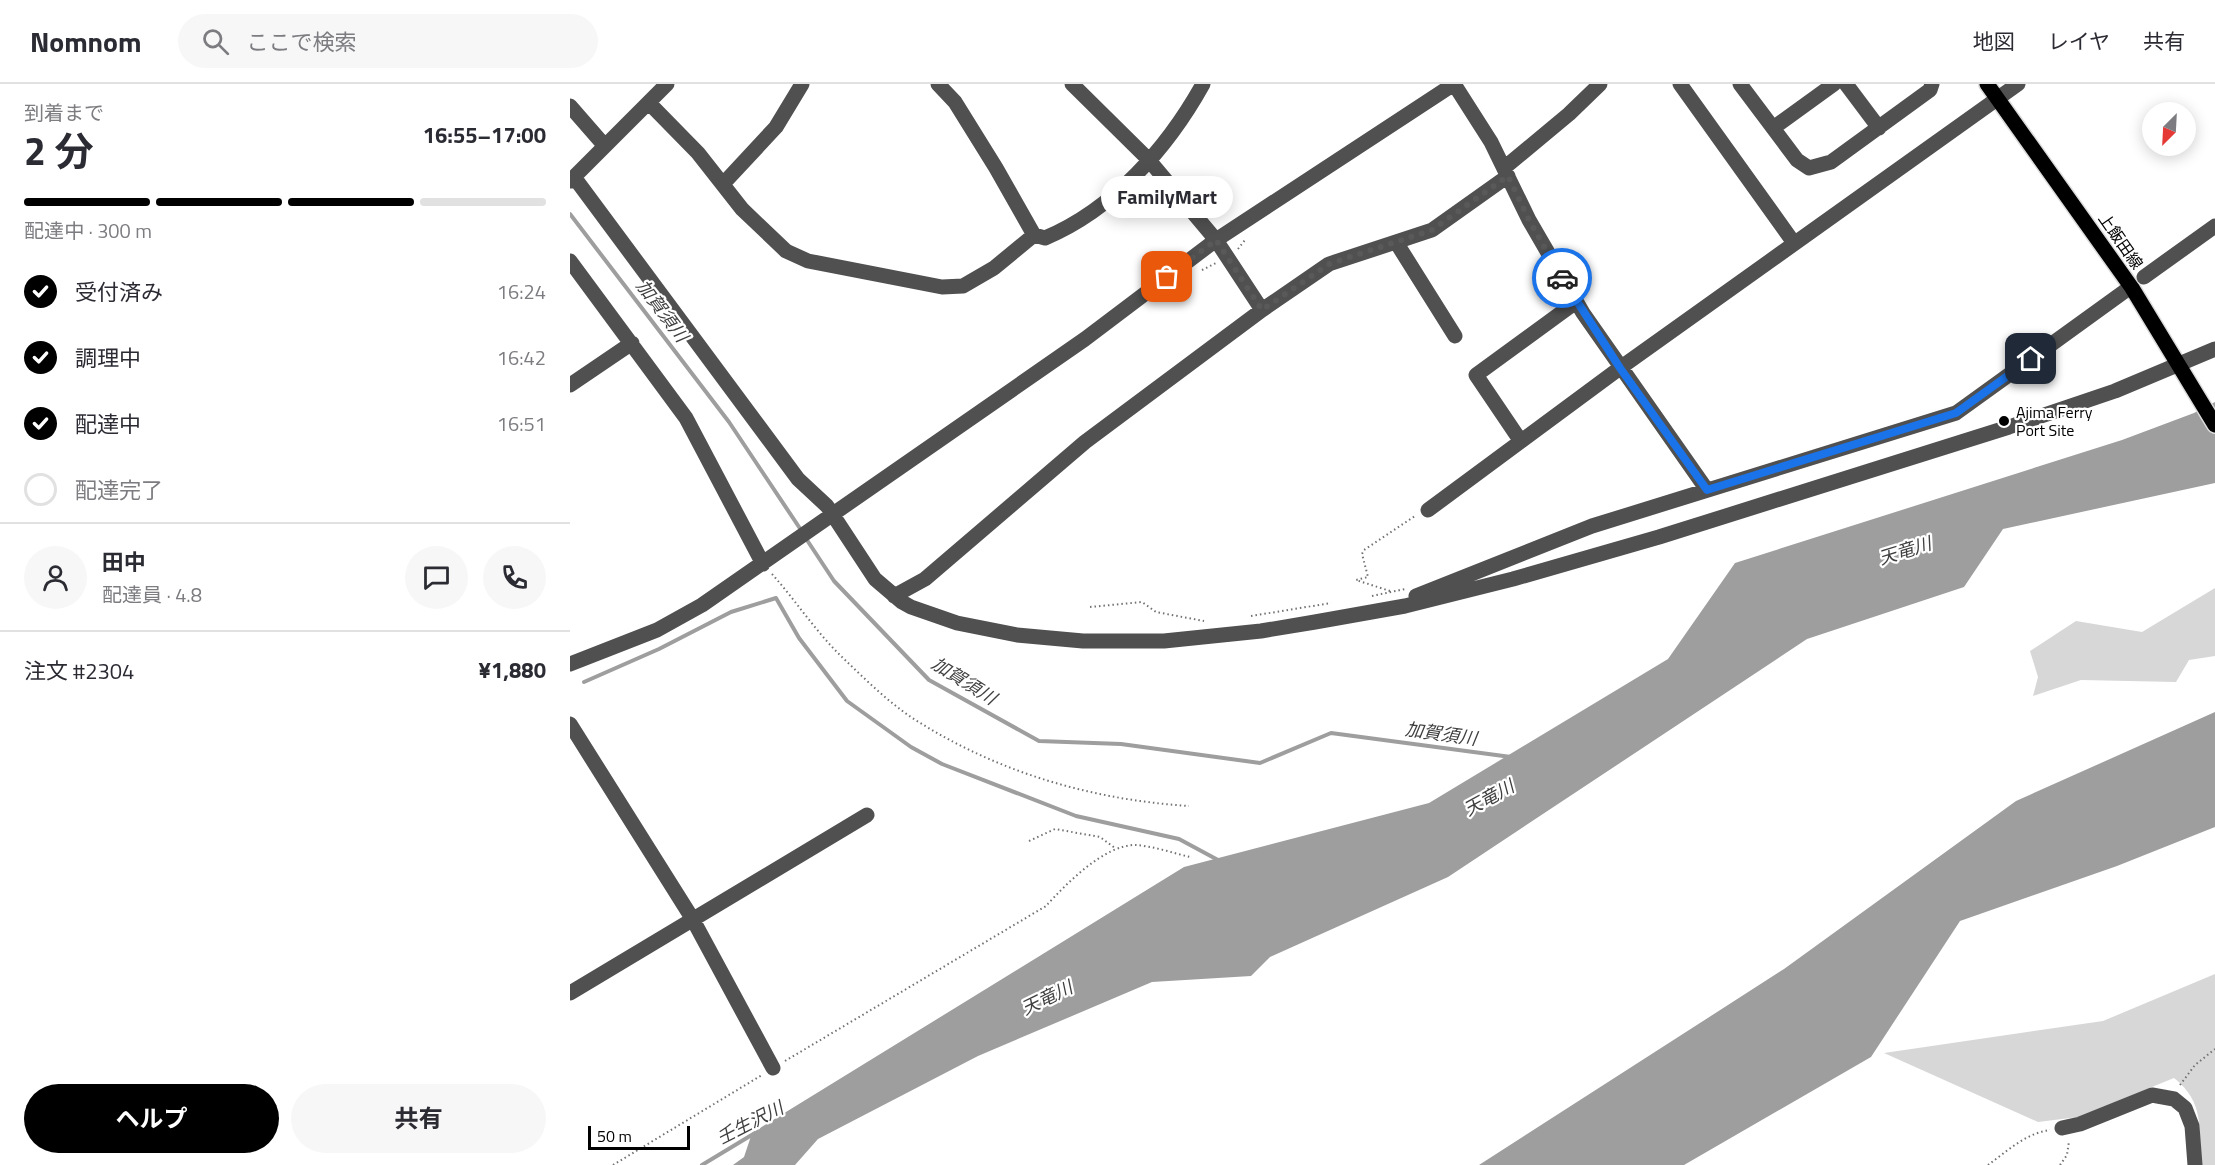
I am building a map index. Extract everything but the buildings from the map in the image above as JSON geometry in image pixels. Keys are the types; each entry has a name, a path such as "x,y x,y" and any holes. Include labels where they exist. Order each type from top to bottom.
{"main road":[{"name":"上飯田線","path":"1987,84 2119,269 2215,425"}],"street":[{"path":"667,84 650,104 604,145 572,179 875,579 894,596 911,607 932,616 1017,635 1083,640 1164,641 1250,632 1405,606 1513,579 1828,485 2182,369 2215,349"},
{"path":"723,184 776,127 802,84"},
{"path":"938,84 955,102 1034,235 1045,238 1087,215 1138,175 1148,159 1183,119 1203,84"},
{"path":"1072,84 1148,159 1216,240 1262,310"},
{"path":"570,664 657,630 702,605 828,514 1085,339 1216,240 1454,84 1491,142 1529,220 1576,302 1707,490"},
{"path":"894,596 925,579 1085,442 1262,310 1329,264 1432,230 1506,172 1600,84"},
{"path":"1680,84 1794,243"},
{"path":"1773,128 1834,84"},
{"path":"1846,84 1879,128"},
{"path":"1747,86 1773,128 1797,160 1809,168 1832,162 1930,90 1932,84"},
{"path":"1428,510 1520,440 2018,84"},
{"path":"650,104 698,153 773,242 808,261 942,287 963,286 994,268 1034,235"},
{"path":"570,106 604,145"},
{"path":"2144,277 2215,226"},
{"path":"1396,242 1455,336"},
{"path":"570,261 686,418 764,562"},
{"path":"1405,606 1419,593 1592,526 1956,413 2125,291"},
{"path":"1520,440 1476,375 1576,302"},
{"path":"570,385 632,343"},
{"path":"570,724 692,918 773,1068"},
{"path":"570,993 867,815"},
{"path":"2062,1128 2080,1124 2152,1095 2174,1099 2185,1108 2192,1126 2195,1165"}],"path":[{"path":"1393,591 1356,580 1368,577 1362,554 1364,550 1428,510"},
{"path":"764,562 840,655 890,701 921,724 977,754 1060,785 1107,797 1189,806"},
{"path":"1363,598 1415,586"},
{"path":"1090,607 1142,602 1156,612 1207,622"},
{"path":"1251,616 1334,603"},
{"path":"1029,840 1056,829 1100,837 1115,848"},
{"path":"613,1165 1046,906 1066,884 1115,848 1137,845 1190,857"},
{"path":"2174,1099 2182,1082 2195,1065 2215,1049"},
{"path":"1988,1165 2021,1141 2042,1131 2062,1128 2070,1142 2067,1155 2060,1165"}],"shaded area":[{"path":"2215,588 2215,656 2189,660 2176,682 2081,680 2033,696 2038,677 2030,651 2076,621 2142,632"},
{"path":"2215,974 2215,1165 2201,1165 2200,1128 2196,1107 2184,1087 2174,1078 2078,1117 2038,1122 1884,1053 2103,1021"}],"water":[{"name":"天竜川","path":"2215,402 2215,483 2003,529 1964,587 1807,639 1448,877 1270,957 1251,976 1152,982 978,1056 818,1139 795,1165 733,1165 744,1157 752,1133 1184,867 1429,803 1668,659 1735,563 2122,440 2194,413"},
{"path":"2215,712 2215,827 2117,866 1960,921 1871,1057 1684,1165 1479,1165 1784,969 2016,801"}],"waterway":[{"name":"加賀須川","path":"570,214 729,422 801,530"},
{"name":"加賀須川","path":"805,537 834,581 929,680 1039,741 1121,744 1260,763 1331,733 1511,757"},
{"path":"584,682 659,649 731,612 776,598 799,638 847,701 911,747 942,764 1076,816 1179,839 1218,860"},
{"name":"壬生沢川","path":"702,1165 755,1133"}],"way so far":[{"path":"1167,277 1216,240 1262,310 1329,264 1432,230 1508,176 1529,220 1562,278"}],"place":[{"name":"FamilyMart","path":"1167,277"},
{"name":"Ajima Ferry Port Site","path":"2004,421"}],"route":[{"path":"1562,278 1620,368 1707,490 1956,413 2031,359"}]}
